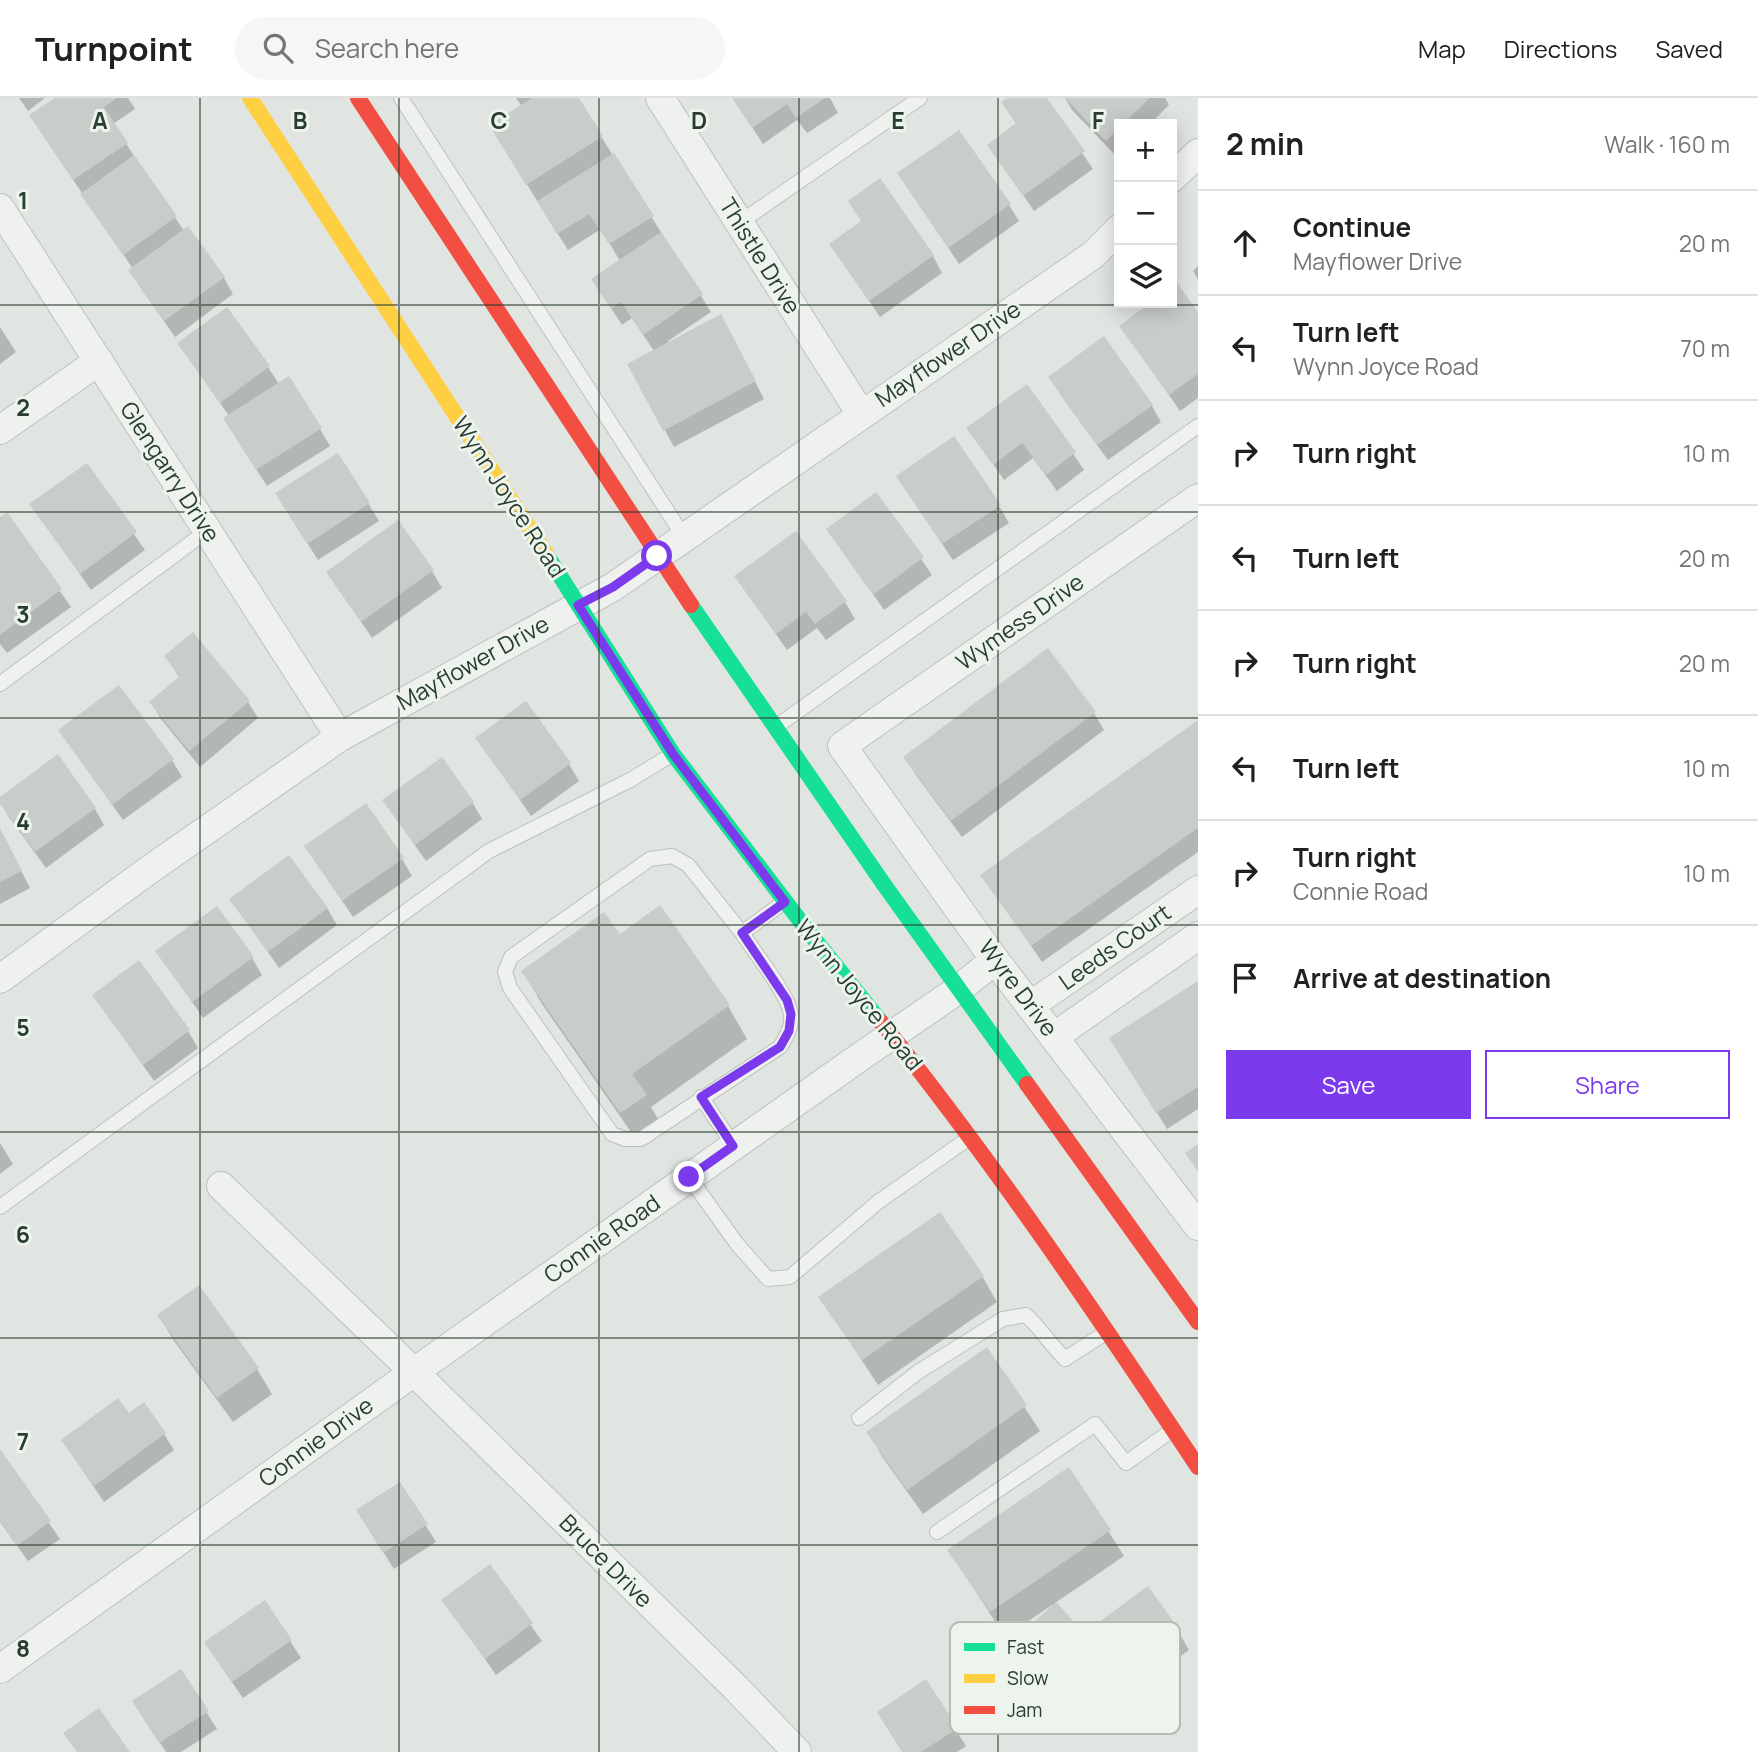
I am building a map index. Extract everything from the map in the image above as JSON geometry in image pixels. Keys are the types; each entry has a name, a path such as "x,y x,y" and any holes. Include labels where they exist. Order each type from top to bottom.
{"main road":[{"name":"Wynn Joyce Road","path":"250,98 673,754 785,902 970,1137 1108,1332 1197,1464"},
{"path":"358,98 657,556 885,886 1198,1322"}],"street":[{"name":"Thistle Drive","path":"660,98 861,414"},
{"path":"1177,173 1198,153"},
{"name":"Glengarry Drive","path":"0,208 340,737"},
{"name":"Mayflower Drive","path":"0,979 149,870 340,737 613,587 1093,255 1114,234"},
{"path":"0,430 99,361"},
{"name":"Wymess Drive","path":"842,746 1198,498"},
{"name":"Wyre Drive","path":"842,746 995,960 1198,1226"},
{"name":"Leeds Court","path":"1031,1005 1198,890"},
{"name":"Leeds Court","path":"1055,1036 1198,936"},
{"name":"Connie Road","path":"414,1371 959,989 995,960"},
{"path":"221,1186 414,1371"},
{"name":"Connie Drive","path":"0,1668 414,1371"},
{"name":"Bruce Drive","path":"414,1371 726,1678 797,1752"}],"lane":[{"path":"401,98 684,537"},
{"path":"739,223 920,98"},
{"path":"776,727 1198,426"},
{"path":"0,684 207,531"},
{"path":"0,1207 489,851 632,779 673,754"},
{"path":"672,856 688,865 742,933 787,1000 791,1014 789,1031 780,1047 641,1139 625,1139 612,1134 510,988 505,972 510,957 650,859 672,856"},
{"path":"742,933 785,902"},
{"path":"701,1097 733,1146"},
{"path":"689,1177 737,1244 768,1279 790,1277 878,1202 970,1137"},
{"path":"859,1418 918,1372 1003,1319 1026,1315 1041,1328 1065,1359 1108,1332"},
{"path":"937,1532 1095,1424 1126,1464 1172,1430"}],"building":[{"path":"55,98 117,98 104,107 128,143 73,180 29,115"},
{"path":"532,98 579,98 603,136 526,185 489,125"},
{"path":"732,98 825,98 796,118 787,104 752,128"},
{"path":"1007,98 1047,98 1085,151 1023,196 987,145 1016,123 1001,102"},
{"path":"1065,98 1150,98 1128,119 1114,119 1114,133 1106,141"},
{"path":"959,130 1011,204 948,248 897,173"},
{"path":"614,153 654,216 609,244 589,214 557,234 537,201"},
{"path":"134,155 177,216 123,255 80,194"},
{"path":"880,178 934,255 869,301 829,244 861,221 848,201"},
{"path":"188,226 225,277 164,321 128,270"},
{"path":"661,232 703,294 643,335 621,302 611,309 591,279"},
{"path":"1177,283 1198,312 1198,374 1169,395 1119,326 1143,308 1177,308"},
{"path":"227,307 270,366 220,403 177,343"},
{"path":"721,314 756,381 663,431 627,364"},
{"path":"1104,336 1153,405 1097,445 1048,377"},
{"path":"289,376 322,428 256,470 223,418"},
{"path":"1027,384 1076,452 1046,475 1022,443 993,465 966,428"},
{"path":"954,436 1001,505 942,544 896,476"},
{"path":"338,453 370,503 307,544 275,493"},
{"path":"87,463 137,532 80,574 29,504"},
{"path":"876,492 924,557 873,595 826,529"},
{"path":"7,512 62,589 0,635 0,517"},
{"path":"398,520 434,570 361,622 326,572"},
{"path":"796,531 847,601 815,624 806,612 776,634 734,576"},
{"path":"193,632 250,701 189,751 149,702 180,676 164,656"},
{"path":"1048,648 1096,712 951,821 903,757"},
{"path":"119,685 174,759 112,805 58,730"},
{"path":"526,701 571,763 520,800 475,738"},
{"path":"1198,720 1198,828 1031,946 980,875"},
{"path":"58,754 96,808 35,852 0,804 0,797"},
{"path":"442,757 474,802 415,845 382,800"},
{"path":"366,803 404,858 342,901 304,846"},
{"path":"0,828 22,871 0,882"},
{"path":"289,855 328,908 268,952 229,899"},
{"path":"660,905 730,1005 632,1074 647,1095 620,1113 521,971 604,912 620,934"},
{"path":"217,906 254,957 192,1002 155,951"},
{"path":"139,960 190,1030 143,1065 92,995"},
{"path":"1198,981 1198,1087 1156,1113 1109,1038"},
{"path":"1198,1144 1198,1171 1185,1153"},
{"path":"940,1212 984,1276 862,1360 818,1297"},
{"path":"199,1285 259,1368 217,1398 157,1315"},
{"path":"987,1347 1027,1405 907,1490 866,1432"},
{"path":"118,1398 129,1413 144,1402 166,1433 94,1486 61,1440"},
{"path":"0,1449 51,1521 17,1546 0,1521"},
{"path":"1069,1467 1111,1530 990,1612 947,1550"},
{"path":"400,1482 428,1524 383,1553 356,1510"},
{"path":"490,1564 533,1623 485,1659 441,1600"},
{"path":"1148,1586 1174,1622 1099,1622"},
{"path":"265,1600 292,1640 232,1682 204,1642"},
{"path":"1056,1602 1074,1622 1034,1622"},
{"path":"181,1669 209,1711 159,1743 132,1701"},
{"path":"926,1679 950,1716 950,1733 921,1752 902,1752 877,1712"},
{"path":"99,1708 130,1752 77,1752 63,1733"}],"traffic: fast":[{"path":"548,557 673,754 881,1022"},
{"path":"691,605 885,886 1027,1084"}],"traffic: slow":[{"path":"250,98 548,557"}],"traffic: jam":[{"path":"358,98 691,605"},
{"path":"881,1022 1005,1185 1198,1467"},
{"path":"1027,1084 1198,1322"}],"route":[{"path":"657,556 613,587 578,605 673,754 785,902 742,933 787,1000 791,1014 789,1031 780,1047 701,1097 733,1146 689,1177"}]}
